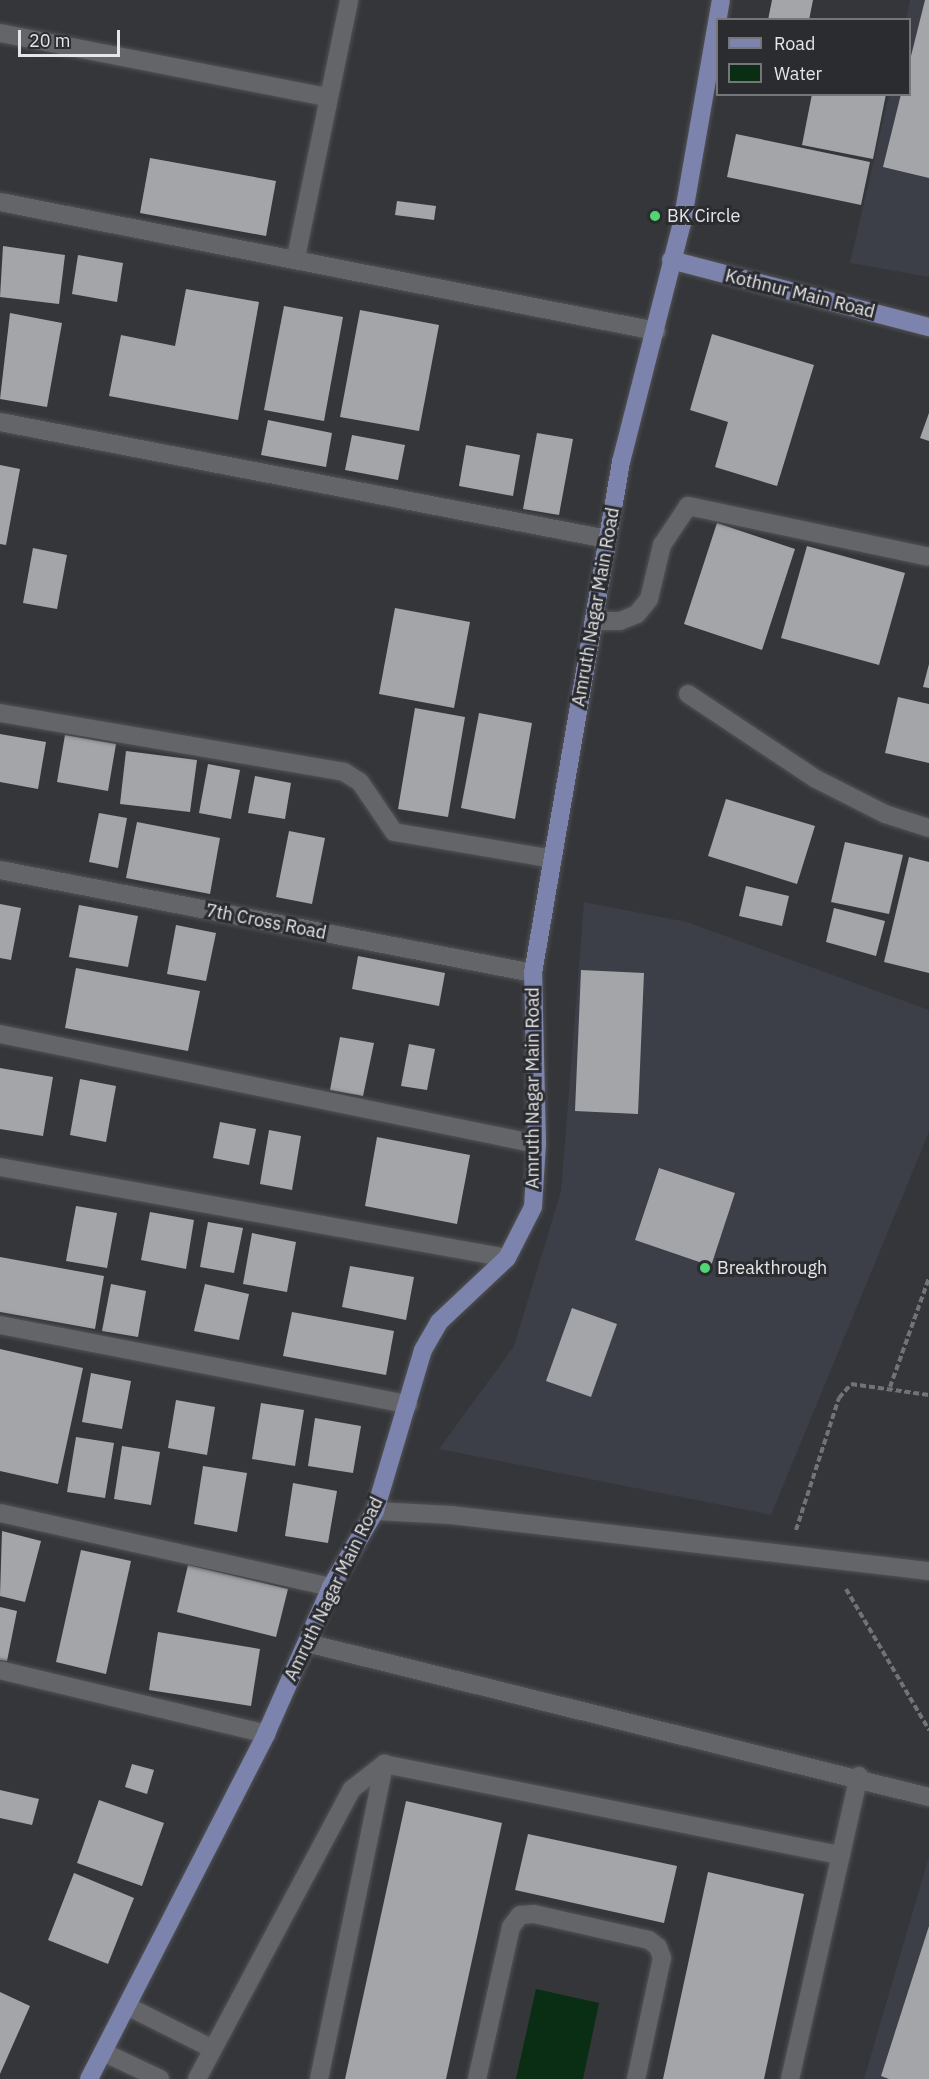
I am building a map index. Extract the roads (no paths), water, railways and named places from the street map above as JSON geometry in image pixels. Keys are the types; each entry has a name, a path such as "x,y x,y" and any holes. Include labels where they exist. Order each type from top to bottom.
{"main road":[{"name":"Amruth Nagar Main Road","path":"718,18 721,0"},
{"name":"Amruth Nagar Main Road","path":"89,2079 266,1734 331,1587 375,1511 423,1350 439,1322 507,1258 533,1207 537,1144 533,973 607,539 656,332 716,26"},
{"name":"Kothnur Main Road","path":"671,260 929,327"}],"street":[{"path":"296,256 326,97 349,0"},
{"path":"0,33 326,97"},
{"path":"0,202 296,256 656,332"},
{"path":"0,422 607,539"},
{"path":"593,621 620,621 637,615 649,599 662,545 688,506 929,557"},
{"path":"688,694 816,778 885,814 929,828"},
{"path":"0,713 344,772 360,782 394,831 553,859"},
{"name":"7th Cross Road","path":"0,870 533,973"},
{"path":"0,1034 537,1144"},
{"path":"0,1167 507,1258"},
{"path":"0,1325 408,1404"},
{"path":"375,1511 451,1515 929,1571"},
{"path":"0,1513 331,1587"},
{"path":"307,1643 859,1776 929,1797"},
{"path":"0,1670 266,1734"},
{"path":"197,2079 352,1789 384,1764 841,1855"},
{"path":"319,2079 384,1764"},
{"path":"790,2079 859,1776"},
{"path":"477,2079 511,1927 520,1915 534,1914 649,1940 658,1947 662,1958 636,2079"},
{"path":"127,2006 213,2049"},
{"path":"103,2052 160,2079"}],"water":[{"path":"536,1989 599,2003 583,2079 516,2079"}],"place":[{"name":"BK Circle","path":"655,216"},
{"name":"Breakthrough","path":"705,1268"}]}
